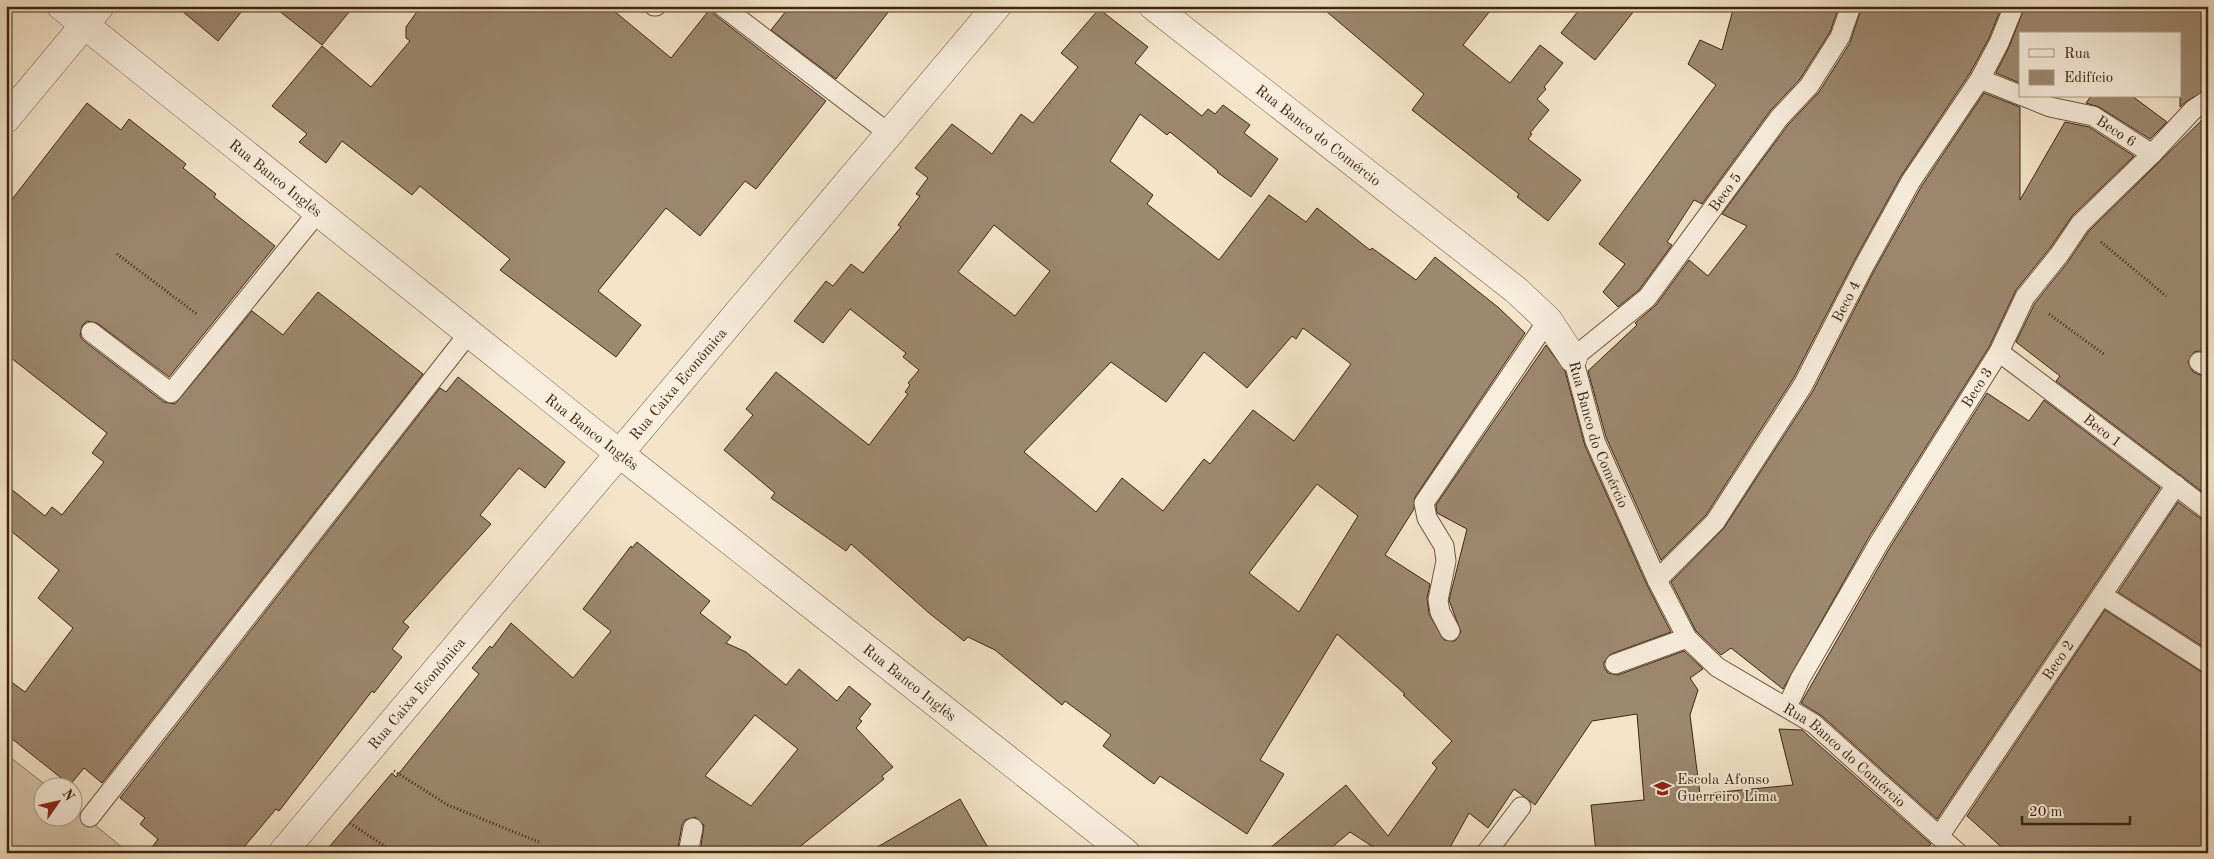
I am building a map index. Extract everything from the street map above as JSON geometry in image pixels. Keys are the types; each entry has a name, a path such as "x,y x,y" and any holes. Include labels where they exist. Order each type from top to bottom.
{"street":[{"name":"Rua Banco Inglês","path":"61,6 92,16 318,212 620,454 1126,853"},
{"name":"Rua Caixa Econômica","path":"282,853 891,135 997,6"},
{"name":"Rua Banco do Comércio","path":"1153,6 1516,290 1548,320 1573,358"},
{"path":"6,119 92,16"}],"lane":[{"path":"722,6 891,135"},
{"name":"Beco 5","path":"1573,358 1647,298 1779,118 1809,86 1840,37 1851,6"},
{"name":"Beco 4","path":"1657,580 1715,522 1802,385 1911,181 1980,79 1999,42 2014,6"},
{"name":"Beco 6","path":"1980,79 2019,95"},
{"name":"Beco 6","path":"2027,98 2050,107 2093,116 2152,154"},
{"name":"Beco 3","path":"1787,707 1800,679 1879,543 1999,352 2025,297 2059,255 2080,224 2152,154 2193,110 2208,100"},
{"path":"91,332 171,392 318,212"},
{"path":"1450,631 1440,612 1438,600 1446,561 1444,546 1427,518 1424,503 1548,320"},
{"path":"90,816 469,333"},
{"name":"Beco 1","path":"1999,352 2208,510"},
{"name":"Rua Banco do Comércio","path":"1573,358 1595,441 1657,580 1687,638 1717,667 1814,724 1958,853"},
{"name":"Beco 2","path":"1940,835 2176,485"},
{"path":"2102,595 2206,662"},
{"path":"1615,664 1687,638"},
{"path":"1486,853 1521,807"},
{"path":"688,853 693,828"}],"path":[{"path":"2080,224 2166,296"},
{"path":"117,254 221,332"},
{"path":"2025,297 2105,355"},
{"path":"367,754 448,806 540,843"},
{"path":"324,804 395,853"}],"shaded area":[{"path":"6,754 34,776 32,776 32,826 82,826 82,814 123,848 120,853 6,853"}],"building":[{"path":"176,6 246,6 218,41"},
{"path":"273,6 354,6 322,45"},
{"path":"421,6 608,6 671,58 710,9 715,15 826,101 756,189 745,181 700,236 666,208 598,291 641,325 616,357 500,270 510,259 420,186 412,195 342,141 326,163 299,142 307,134 272,106 322,46 371,87 410,41 406,38 406,27"},
{"path":"790,6 893,6 836,79 771,30"},
{"path":"1320,6 1494,6 1463,45 1510,83 1540,45 1563,63 1537,99 1549,110 1530,133 1532,134 1528,139 1581,180 1548,221 1517,197 1519,194 1412,110 1424,94"},
{"path":"1582,6 1638,6 1595,60 1561,33"},
{"path":"1734,6 1839,6 1830,32 1800,79 1770,111 1702,204 1694,200 1667,242 1672,245 1639,290 1618,307 1603,292 1625,264 1599,244 1716,85 1688,64 1700,40 1722,50"},
{"path":"1862,6 2002,6 1989,38 1970,73 1901,176 1854,261 1793,379 1706,515 1661,560 1606,437 1588,371 1637,325 1635,323 1656,305 1689,260 1708,276 1747,226 1722,214 1788,125 1819,92 1850,43"},
{"path":"2025,6 2208,6 2208,89 2180,107 2180,98 2182,98 2182,32 2019,32 2019,83 1996,73 2009,47"},
{"path":"1099,9 1148,47 1135,63 1202,116 1208,109 1215,114 1223,105 1250,125 1244,133 1278,159 1251,197 1217,172 1170,132 1167,135 1140,114 1110,161 1153,195 1147,204 1219,260 1269,195 1306,222 1317,208 1370,250 1372,248 1416,280 1435,257 1499,308 1525,333 1415,497 1414,509 1385,555 1430,584 1427,598 1429,614 1444,640 1455,641 1461,632 1449,600 1467,529 1437,513 1436,505 1546,345 1565,371 1585,446 1647,585 1671,632 1611,654 1604,662 1604,667 1608,673 1618,675 1684,651 1703,669 1690,678 1698,690 1690,715 1700,794 1793,785 1779,729 1802,730 1931,844 1923,853 1596,853 1591,805 1644,800 1637,714 1592,721 1535,805 1514,789 1488,828 1469,813 1447,853 1376,853 1378,850 1350,832 1325,853 1264,853 1346,785 1388,836 1437,768 1432,763 1452,741 1403,695 1405,694 1337,634 1260,760 1284,774 1247,834 1160,776 1154,784 1103,746 1111,735 1065,701 1062,705 995,650 968,637 964,641 929,613 851,544 846,551 771,498 775,493 724,450 753,415 746,409 776,372 869,445 908,394 905,392 910,385 908,383 919,370 903,357 906,353 850,309 823,343 794,321 826,281 833,286 851,264 863,273 901,227 898,225 920,196 916,194 928,178 915,168 952,124 992,154 1021,114 1033,123 1078,67 1061,53","holes":["994,225 1050,271 1015,316 958,272","1303,328 1351,364 1294,441 1253,410 1210,464 1204,459 1163,511 1122,478 1096,512 1024,452 1111,362 1166,402 1204,352 1247,388 1292,336 1296,339","1317,484 1358,516 1299,612 1249,573"]},
{"path":"1984,93 2020,107 2020,200 2065,122 2089,127 2134,156 2072,216 2050,248 2016,290 1989,347 1869,537 1783,689 1731,648 1721,655 1696,631 1671,582 1724,528 1813,391 1874,271 1921,187"},
{"path":"2090,98 2135,98 2167,122 2150,139 2099,107 2086,103"},
{"path":"87,103 121,130 129,119 186,164 183,168 216,194 214,197 275,246 169,377 97,323 87,321 82,326 80,336 84,341 164,402 175,404 252,311 283,335 318,292 423,374 102,783 84,768 77,776 59,776 6,734 6,678 25,692 73,628 38,598 59,570 6,527 6,485 45,516 52,507 62,515 104,462 92,453 107,433 6,354 6,207"},
{"path":"2208,114 2208,354 2199,351 2194,352 2188,362 2193,372 2208,378 2208,496 2056,381 2060,376 2016,342 2035,303 2068,262 2089,231"},
{"path":"458,377 565,462 545,488 519,468 480,515 491,524 403,622 409,627 392,649 402,657 374,693 372,691 279,811 276,809 239,853 148,853 158,839 140,824 145,818 120,798 440,388 446,392"},
{"path":"1987,393 2029,421 2044,400 2160,488 1937,819 1822,716 1801,703 1889,549"},
{"path":"2178,502 2201,519 2208,521 2208,650 2118,592"},
{"path":"637,542 710,601 700,613 731,637 726,643 746,652 786,685 799,669 837,701 849,686 871,704 859,719 862,721 856,728 893,767 882,776 884,779 792,853 700,853 704,825 695,817 685,820 682,825 677,853 324,853 392,773 396,777 479,674 472,668 490,646 492,648 511,623 573,678 611,631 583,609 631,546 632,548","holes":["755,715 798,749 751,806 705,776"]},
{"path":"2105,610 2200,671 2208,673 2208,853 2008,853 1967,816"},
{"path":"960,799 991,853 867,853"}],"place":[{"name":"Escola Afonso Guerreiro Lima","path":"1663,788"}]}
